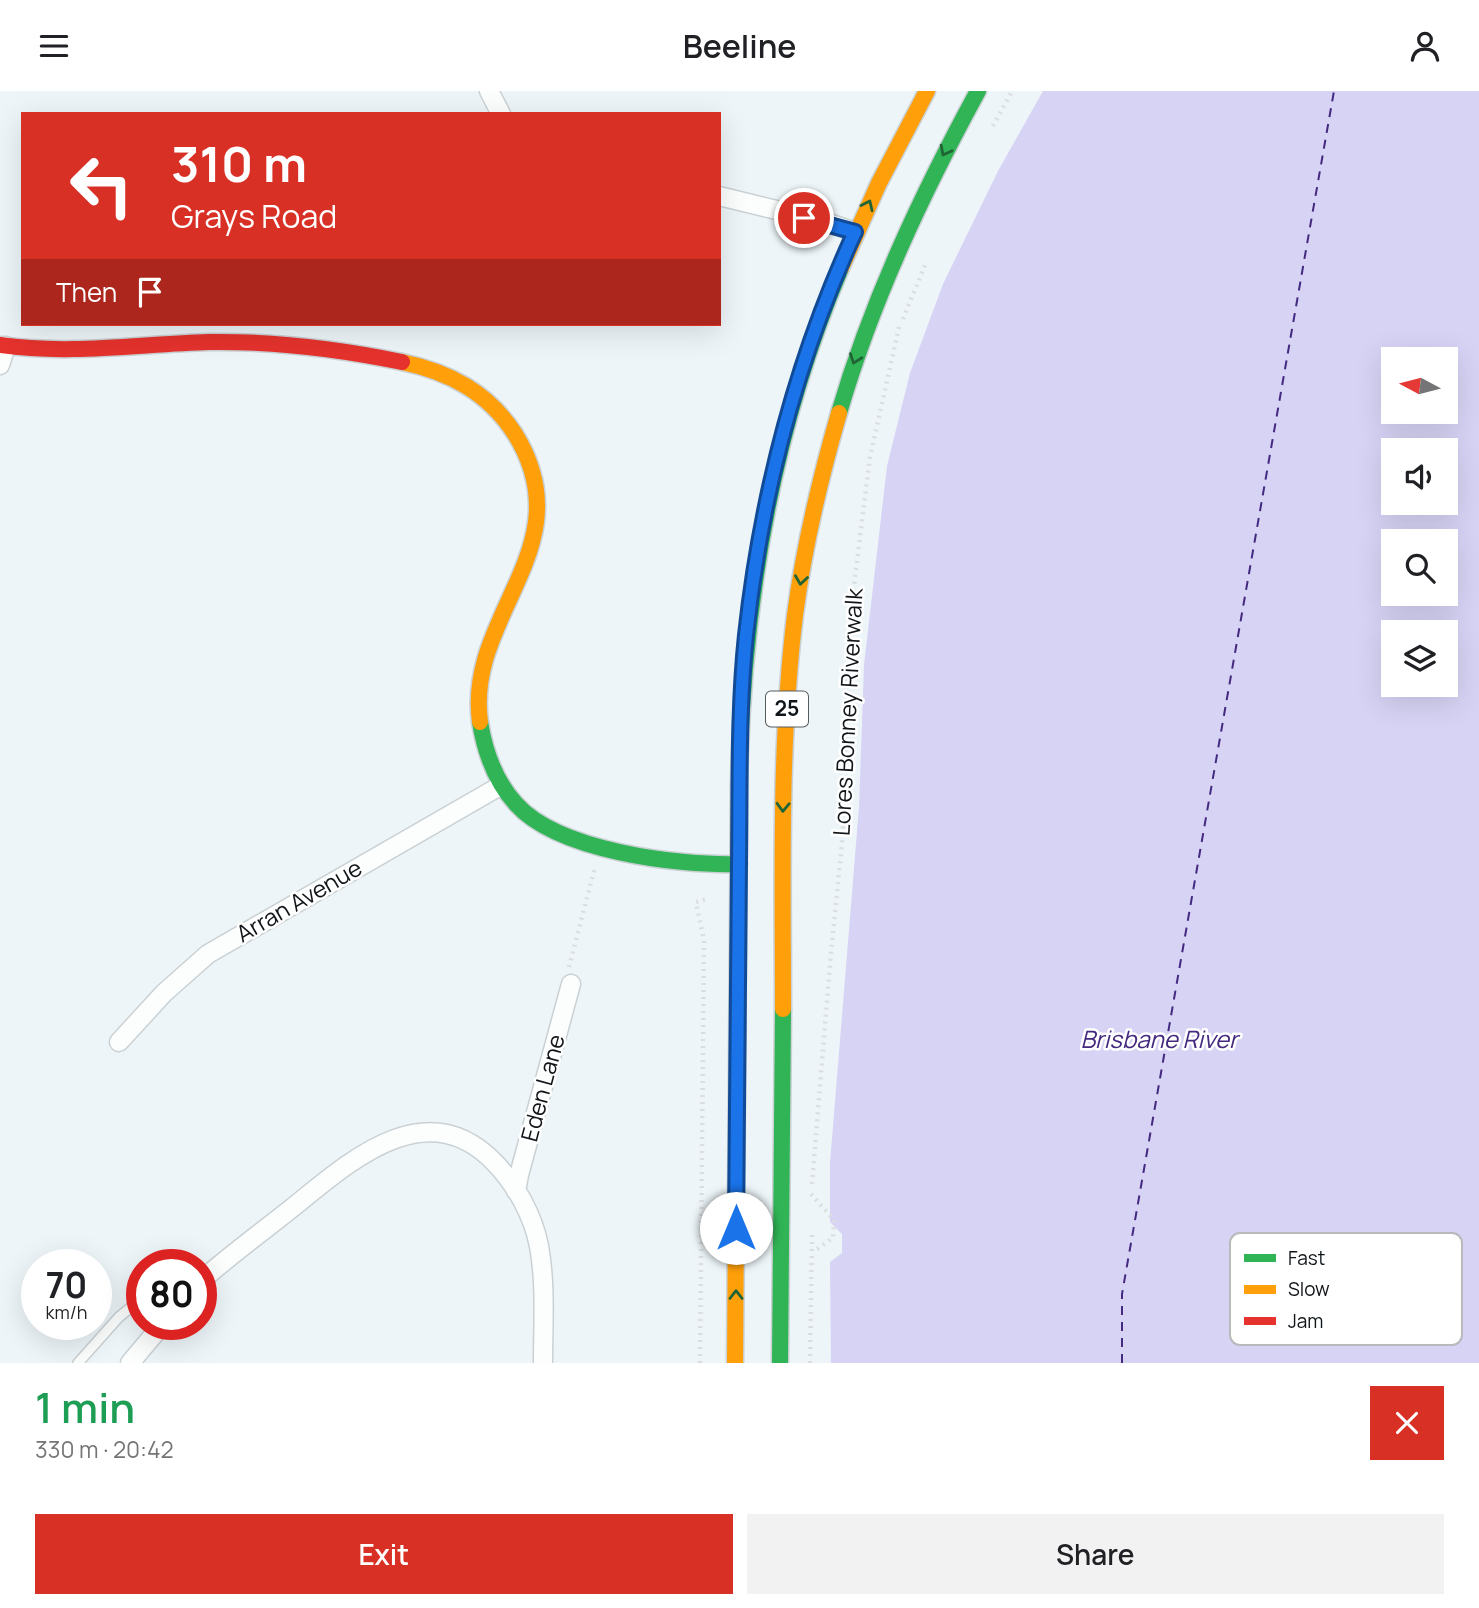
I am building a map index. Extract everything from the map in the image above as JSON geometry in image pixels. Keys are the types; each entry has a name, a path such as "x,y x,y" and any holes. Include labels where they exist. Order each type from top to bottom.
{"main road":[{"name":"25","path":"735,1363 739,751 746,634 774,473 801,375 837,273 855,232 893,151 927,91"},
{"name":"25","path":"780,1363 782,827 788,687 802,568 831,438 871,313 920,200 978,91"},
{"path":"3,345 37,351 62,351 191,343 268,344 352,353 413,364 441,373 470,388 492,406 512,431 532,467 538,490 538,516 530,551 482,670 477,699 487,757 500,786 533,818 575,842 693,864 739,864"}],"street":[{"path":"489,91 500,112"},
{"path":"721,196 826,222 855,232"},
{"path":"0,365 3,345"},
{"name":"Arran Avenue","path":"119,1042 164,993 208,954 500,786"},
{"name":"Eden Lane","path":"516,1191 569,979"},
{"path":"217,1268 365,1152 398,1137 434,1133 468,1142 491,1159 516,1191 529,1215 539,1247 543,1363"},
{"path":"130,1363 149,1340"}],"lane":[{"path":"78,1363 126,1311"}],"path":[{"path":"992,128 1012,91"},
{"name":"Lores Bonney Riverwalk","path":"811,1206 843,832 847,668 862,517 870,457 899,327 925,264"},
{"path":"569,979 593,876"},
{"path":"700,1363 704,941 696,902 707,899"},
{"path":"811,1194 834,1220 833,1238 812,1253"},
{"path":"810,1363 812,1229"}],"water":[{"name":"Brisbane River","path":"1043,91 1479,91 1479,1363 831,1363 830,1262 842,1253 842,1234 830,1222 830,1163 859,807 864,665 887,466 910,373 943,284 998,171"}],"ferry route":[{"path":"1122,1363 1122,1294 1334,91"}],"traffic: fast":[{"path":"839,413 867,329 900,248 978,91"},
{"path":"739,785 746,653 765,522 796,393 841,268"},
{"path":"480,722 488,756 497,776 516,804 535,820 589,844 620,852 684,862 739,864"},
{"path":"780,1363 783,1009"}],"traffic: slow":[{"path":"841,268 879,183 927,91"},
{"path":"402,362 451,378 493,406 515,434 533,474 537,511 531,546 489,647 480,683 480,722"},
{"path":"783,1009 783,812 790,664 808,538 839,413"},
{"path":"735,1363 739,785"}],"traffic: jam":[{"path":"0,345 78,349 209,342 282,344 402,362"}],"route":[{"path":"736,1228 739,751 746,634 764,521 786,425 818,323 855,232 804,218"}]}
